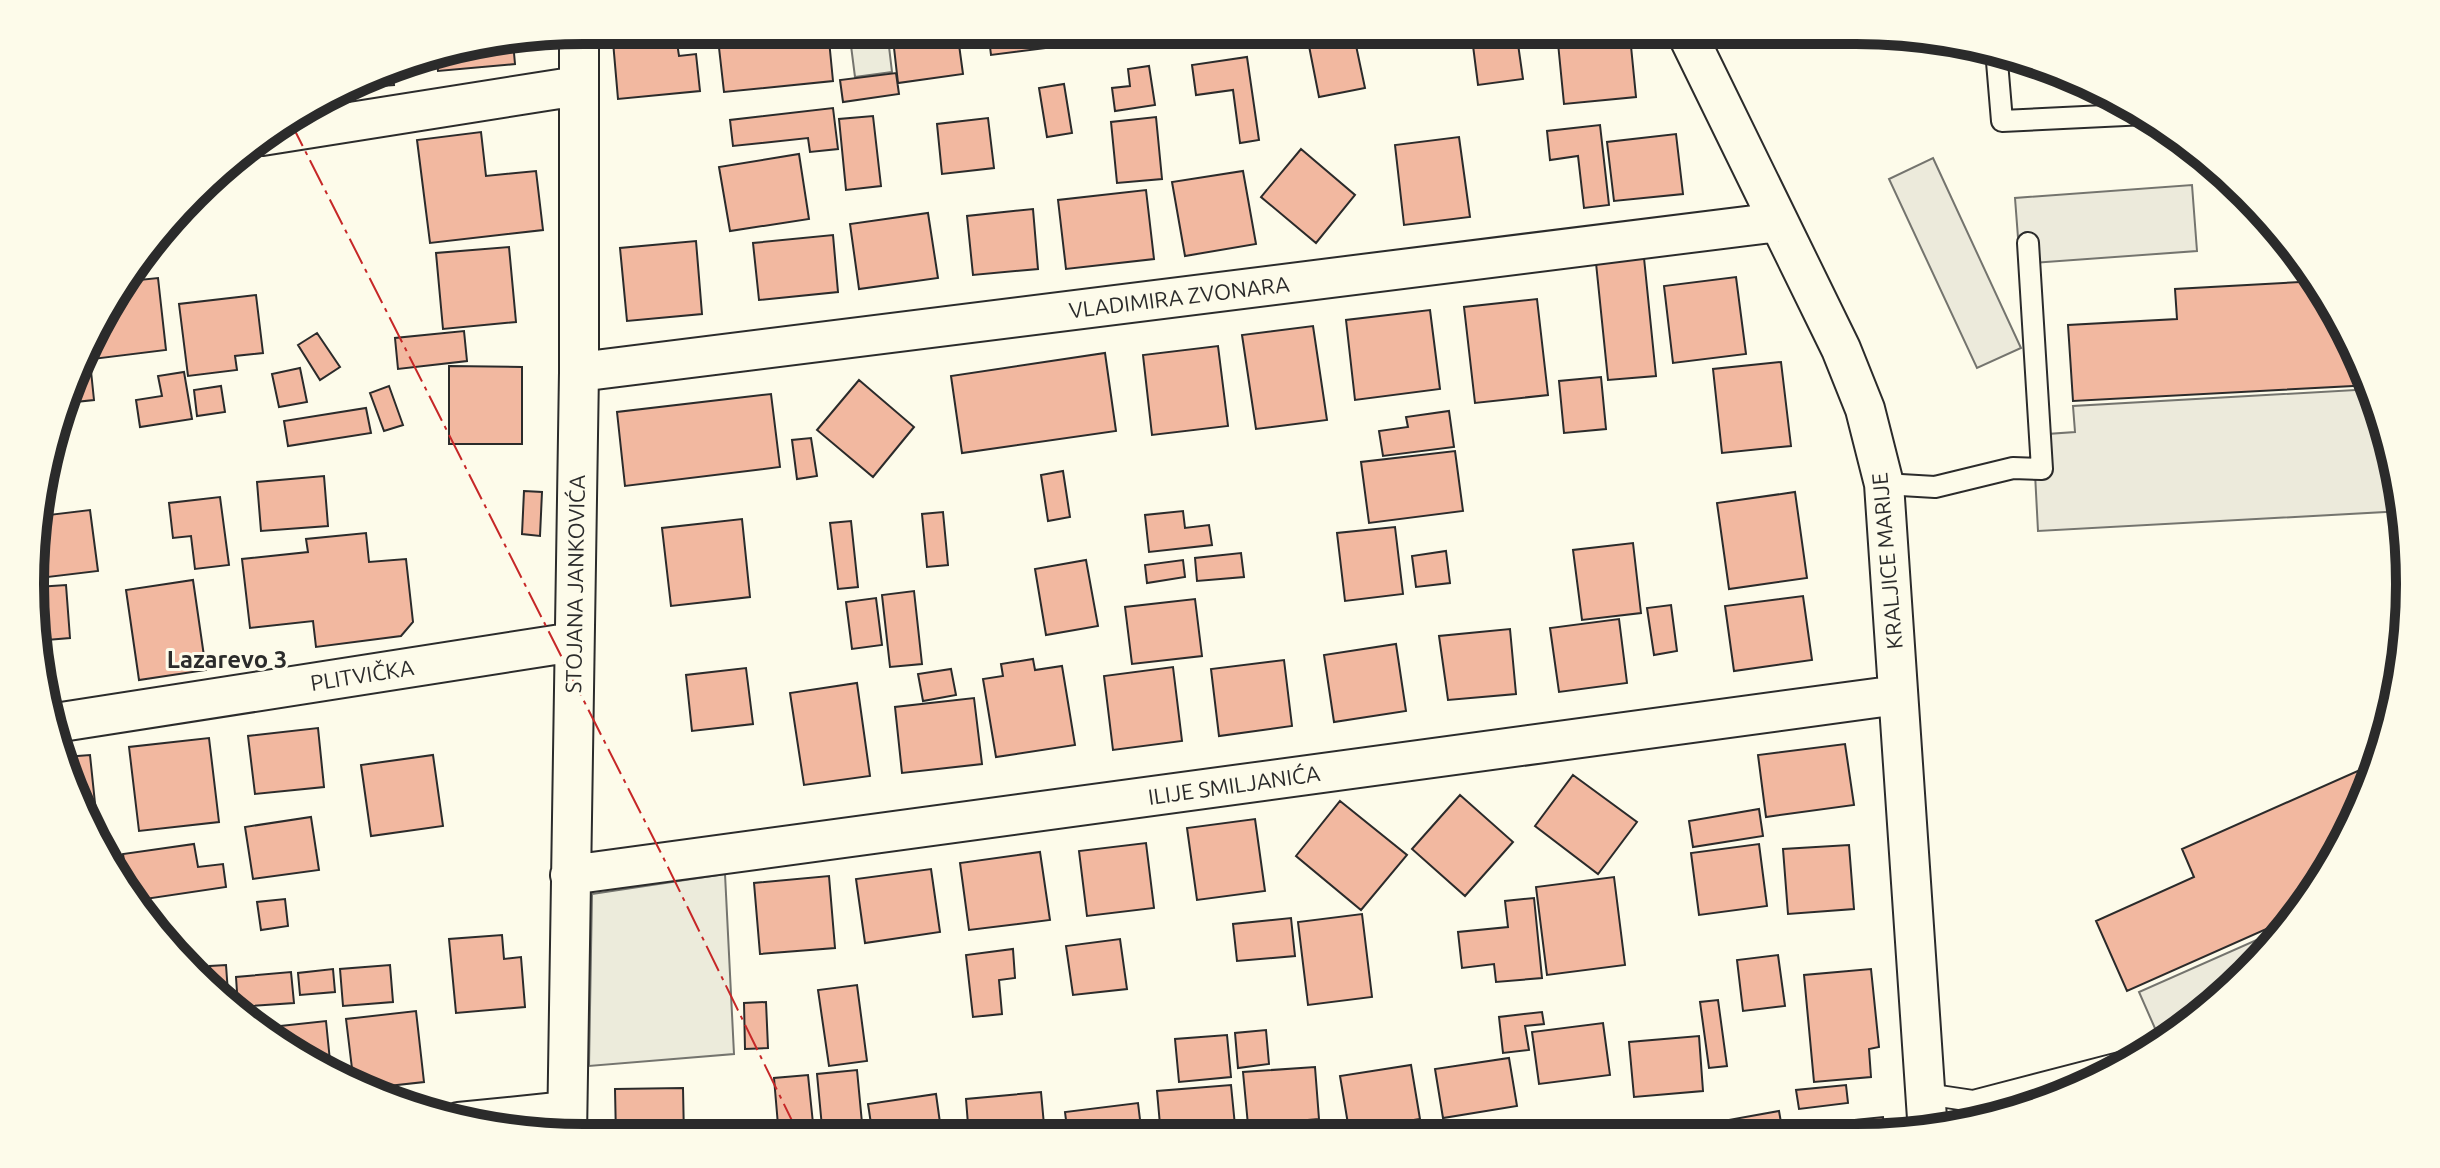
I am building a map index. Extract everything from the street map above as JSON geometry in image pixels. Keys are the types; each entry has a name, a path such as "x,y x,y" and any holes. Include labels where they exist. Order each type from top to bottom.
{"street":[{"name":"STOJANA JANKOVIĆA","path":"567,1124 579,372 579,44"},
{"name":"KRALJICE MARIJE","path":"1692,44 1841,349 1865,409 1884,484 1927,1119"},
{"path":"289,132 578,86"},
{"name":"VLADIMIRA ZVONARA","path":"579,372 1778,222"},
{"name":"PLITVIČKA","path":"62,722 574,642"},
{"name":"ILIJE SMILJANIĆA","path":"570,875 1898,695"}],"lane":[{"path":"1997,62 2002,121 2124,115"},
{"path":"1884,484 1935,487 2013,468 2042,469 2028,243"},
{"path":"1926,1094 1973,1101 2089,1071"}],"shaded area":[{"path":"851,44 889,44 892,72 855,77"},
{"path":"1933,158 2021,348 1977,368 1889,179"},
{"path":"2192,185 2197,251 2020,264 2015,198"},
{"path":"2360,390 2378,444 2391,512 2038,531 2033,435 2075,432 2073,406"},
{"path":"725,874 734,1054 589,1066 592,894"},
{"path":"2265,936 2212,990 2157,1032 2139,992"}],"building":[{"path":"613,44 677,44 679,56 696,54 700,91 618,99"},
{"path":"719,44 829,44 833,81 724,92"},
{"path":"894,44 959,44 963,74 898,83"},
{"path":"990,44 1078,44 991,55"},
{"path":"1356,44 1365,88 1319,97 1309,46"},
{"path":"1473,44 1518,44 1523,79 1478,85"},
{"path":"1558,44 1631,44 1636,97 1564,104"},
{"path":"514,49 515,64 438,71 437,64 444,62"},
{"path":"1247,57 1259,140 1240,143 1233,90 1196,95 1192,65"},
{"path":"1149,66 1155,105 1115,111 1112,88 1130,86 1128,69"},
{"path":"896,73 899,94 843,102 840,80"},
{"path":"393,79 394,85 374,86"},
{"path":"1064,84 1072,133 1047,137 1039,88"},
{"path":"833,108 838,149 810,152 808,138 733,146 730,120"},
{"path":"873,116 881,186 846,190 839,119"},
{"path":"1156,117 1162,179 1117,183 1111,122"},
{"path":"988,118 994,168 942,174 937,124"},
{"path":"1600,125 1609,205 1584,208 1578,156 1550,160 1547,131"},
{"path":"481,132 486,176 536,171 543,230 430,243 417,140"},
{"path":"1676,134 1683,194 1614,201 1607,142"},
{"path":"1459,137 1470,217 1404,225 1395,145"},
{"path":"1301,149 1355,195 1316,243 1261,197"},
{"path":"799,154 809,219 730,231 719,167"},
{"path":"1243,171 1256,244 1185,256 1172,182"},
{"path":"1146,190 1154,259 1066,269 1058,200"},
{"path":"1033,209 1038,269 973,275 967,216"},
{"path":"928,213 938,278 859,289 850,224"},
{"path":"833,235 838,292 759,300 753,243"},
{"path":"696,241 702,314 627,321 620,248"},
{"path":"509,247 516,322 443,329 436,253"},
{"path":"1644,258 1656,376 1608,380 1596,263"},
{"path":"1736,277 1746,354 1673,363 1664,286"},
{"path":"158,278 166,350 93,359 116,314 138,280"},
{"path":"2303,282 2324,314 2358,386 2073,401 2068,325 2177,319 2175,289"},
{"path":"256,295 263,353 235,356 237,370 188,376 179,304"},
{"path":"1537,299 1548,395 1475,403 1464,307"},
{"path":"1430,310 1440,389 1355,400 1346,320"},
{"path":"1313,326 1327,420 1256,429 1242,335"},
{"path":"464,331 467,361 398,369 395,338"},
{"path":"317,333 340,367 320,380 298,345"},
{"path":"1218,346 1228,426 1152,435 1143,355"},
{"path":"1105,353 1116,431 962,453 951,376"},
{"path":"1781,362 1791,446 1722,453 1713,369"},
{"path":"90,365 94,400 76,402"},
{"path":"449,366 522,367 522,444 449,444"},
{"path":"300,368 307,402 279,407 272,374"},
{"path":"184,372 192,419 140,427 136,400 162,396 158,376"},
{"path":"1601,377 1606,429 1564,433 1559,381"},
{"path":"859,380 914,427 873,477 817,430"},
{"path":"221,386 225,412 197,416 194,390"},
{"path":"389,386 403,425 384,431 370,393"},
{"path":"771,394 780,467 625,486 617,412"},
{"path":"366,408 371,433 288,446 284,421"},
{"path":"1449,411 1454,447 1383,456 1379,431 1408,427 1406,417"},
{"path":"811,438 817,476 797,479 792,440"},
{"path":"1455,451 1463,511 1369,523 1361,462"},
{"path":"1063,471 1070,517 1048,521 1041,475"},
{"path":"324,476 328,526 261,531 257,482"},
{"path":"524,491 542,492 540,536 522,534"},
{"path":"1795,492 1807,578 1729,589 1717,503"},
{"path":"220,497 229,565 195,569 191,536 173,538 169,503"},
{"path":"90,510 98,571 48,577 45,553 49,515"},
{"path":"1183,511 1185,528 1209,525 1212,545 1149,552 1145,515"},
{"path":"943,512 948,565 927,567 922,514"},
{"path":"742,519 750,597 671,606 662,528"},
{"path":"851,521 858,587 838,589 830,523"},
{"path":"1395,527 1403,594 1345,601 1337,533"},
{"path":"366,533 369,562 406,559 413,622 401,636 316,647 313,621 250,628 242,559 308,552 306,539"},
{"path":"1633,543 1641,613 1582,620 1573,550"},
{"path":"1446,551 1450,583 1416,587 1412,556"},
{"path":"1241,553 1244,577 1197,581 1195,558"},
{"path":"1086,560 1098,626 1046,635 1035,569"},
{"path":"1183,560 1185,577 1147,583 1145,565"},
{"path":"193,580 206,670 139,680 126,590"},
{"path":"66,585 70,638 47,640 44,587"},
{"path":"914,591 922,664 890,667 882,595"},
{"path":"1803,596 1812,660 1734,671 1725,606"},
{"path":"876,598 882,645 852,649 846,602"},
{"path":"1195,599 1202,656 1132,664 1125,607"},
{"path":"1671,605 1677,651 1654,655 1647,608"},
{"path":"1619,619 1627,683 1559,692 1550,628"},
{"path":"1510,629 1516,694 1448,700 1439,636"},
{"path":"1396,644 1406,711 1334,722 1324,655"},
{"path":"1033,659 1035,670 1062,666 1075,745 996,757 983,679 1003,676 1001,664"},
{"path":"1284,660 1292,726 1219,736 1211,669"},
{"path":"1173,667 1182,741 1113,750 1104,676"},
{"path":"746,668 753,724 692,731 686,675"},
{"path":"951,669 956,695 923,701 918,674"},
{"path":"857,683 870,776 804,785 790,693"},
{"path":"974,698 982,764 902,773 895,707"},
{"path":"318,728 324,787 255,794 248,736"},
{"path":"209,738 219,822 139,831 129,747"},
{"path":"1845,744 1854,805 1766,817 1758,755"},
{"path":"90,755 96,815 85,791 72,756"},
{"path":"433,755 443,826 371,836 361,765"},
{"path":"2363,769 2324,854 2274,926 2127,991 2096,921 2194,877 2182,849"},
{"path":"1573,775 1637,822 1598,874 1535,826"},
{"path":"1460,795 1513,842 1465,896 1412,849"},
{"path":"1340,801 1407,855 1361,910 1296,856"},
{"path":"1759,809 1763,836 1693,847 1689,821"},
{"path":"311,817 319,870 253,879 245,827"},
{"path":"1255,819 1265,891 1197,900 1187,828"},
{"path":"1146,843 1154,908 1087,916 1079,851"},
{"path":"194,844 198,867 223,864 226,887 146,899 125,868 123,854"},
{"path":"1759,844 1767,906 1699,915 1691,853"},
{"path":"1849,845 1854,909 1788,914 1783,849"},
{"path":"1040,852 1050,920 969,930 960,863"},
{"path":"931,869 940,932 865,943 856,879"},
{"path":"829,876 835,948 760,954 754,883"},
{"path":"1614,877 1625,965 1547,975 1536,887"},
{"path":"1534,898 1542,978 1496,982 1494,964 1462,968 1458,932 1508,927 1505,901"},
{"path":"285,899 288,926 261,930 257,902"},
{"path":"1362,914 1372,997 1308,1005 1298,922"},
{"path":"1291,918 1295,956 1237,961 1233,924"},
{"path":"502,935 504,959 521,957 525,1007 456,1013 449,939"},
{"path":"1120,939 1127,989 1073,995 1066,946"},
{"path":"1013,949 1015,978 999,980 1002,1014 973,1017 966,955"},
{"path":"1778,955 1785,1006 1743,1011 1737,960"},
{"path":"226,965 228,990 211,974 210,966"},
{"path":"390,965 393,1002 343,1006 340,969"},
{"path":"333,969 335,992 300,995 298,973"},
{"path":"1871,969 1879,1047 1869,1049 1871,1077 1814,1082 1804,975"},
{"path":"291,972 294,1003 248,1006 237,998 236,977"},
{"path":"857,985 867,1061 829,1066 818,990"},
{"path":"1718,1000 1727,1066 1709,1068 1700,1002"},
{"path":"766,1002 768,1048 745,1049 744,1003"},
{"path":"416,1011 424,1082 386,1086 352,1071 346,1019"},
{"path":"1542,1012 1544,1024 1525,1026 1529,1050 1503,1053 1499,1017"},
{"path":"326,1021 330,1060 314,1052 275,1027"},
{"path":"1603,1023 1610,1075 1539,1084 1532,1032"},
{"path":"1266,1030 1269,1064 1238,1068 1235,1033"},
{"path":"1227,1035 1231,1077 1179,1082 1175,1039"},
{"path":"1699,1036 1703,1091 1634,1097 1629,1042"},
{"path":"1509,1058 1517,1106 1443,1118 1435,1069"},
{"path":"1411,1065 1420,1119 1388,1124 1348,1124 1340,1076"},
{"path":"1315,1067 1319,1119 1248,1124 1243,1072"},
{"path":"857,1070 862,1123 822,1124 817,1074"},
{"path":"808,1075 813,1124 778,1124 774,1078"},
{"path":"1231,1085 1235,1124 1160,1124 1157,1091"},
{"path":"1846,1085 1848,1103 1799,1109 1796,1090"},
{"path":"683,1088 684,1124 616,1124 615,1089"},
{"path":"1041,1092 1044,1124 968,1124 966,1099"},
{"path":"936,1094 940,1124 871,1124 868,1104"},
{"path":"1138,1103 1141,1124 1066,1124 1065,1112"},
{"path":"1779,1111 1781,1124 1723,1124 1723,1121"},
{"path":"1883,1117 1884,1123 1856,1124 1816,1124"}],"power":[{"path":"294,129 662,855 794,1124"}],"district":[{"name":"Lazarevo 3","path":"227,660"}]}
